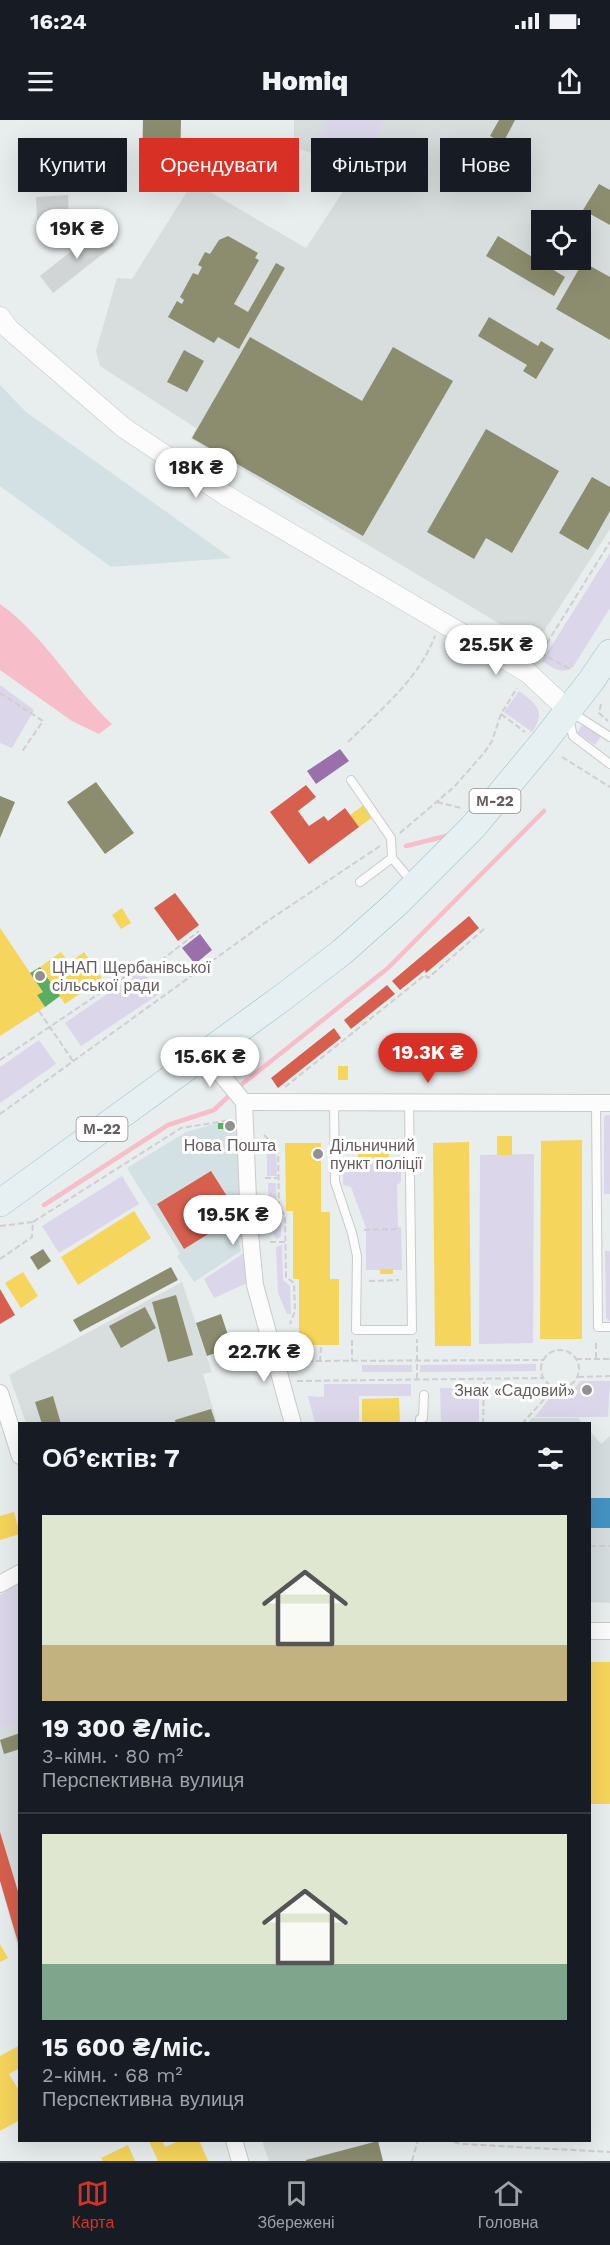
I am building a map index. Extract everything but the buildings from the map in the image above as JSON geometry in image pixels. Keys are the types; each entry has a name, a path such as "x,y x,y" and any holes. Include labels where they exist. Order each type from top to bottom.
{"highway":[{"name":"М-22","path":"0,1203 342,952 396,904 473,827 591,681 610,653"}],"street":[{"path":"0,317 9,329 124,429 225,495 527,672 568,710"},
{"path":"204,1054 244,1102 249,1223 254,1276 292,1422"},
{"path":"244,1102 603,1103"},
{"path":"0,1393 18,1450"},
{"path":"0,1584 18,1574"},
{"path":"591,1631 610,1631"}],"lane":[{"path":"568,710 608,736"},
{"path":"568,710 573,736 610,764"},
{"path":"351,780 391,838 392,858 415,885"},
{"path":"360,882 392,858"},
{"path":"334,1102 335,1182 357,1256 356,1329 412,1330 409,1102"},
{"path":"603,1103 598,1327 610,1327"},
{"path":"420,1422 423,1418 424,1395"}],"path":[{"path":"536,660 610,542"},
{"path":"348,742 416,674 428,654 440,622"},
{"path":"540,653 572,670"},
{"path":"0,1114 266,922 391,838 437,802 475,764 492,741 501,714 517,688"},
{"path":"0,693 43,722 21,753"},
{"path":"604,699 599,707 599,713 610,722"},
{"path":"501,714 526,733"},
{"path":"562,757 610,787"},
{"path":"271,1102 276,1094 425,975 428,978 484,929"},
{"path":"154,966 199,931"},
{"path":"0,1060 146,963"},
{"path":"39,1011 73,1061"},
{"path":"0,1226 33,1222 181,1128 208,1122 245,1120"},
{"path":"264,1135 278,1149 279,1207 285,1216 286,1276 294,1283 295,1311 290,1324"},
{"path":"265,1178 278,1178"},
{"path":"0,1258 32,1237 33,1222"},
{"path":"352,1233 366,1230 411,1229"},
{"path":"270,1242 286,1242"},
{"path":"357,1281 412,1280"},
{"path":"352,1362 352,1329 356,1329"},
{"path":"412,1330 417,1330 417,1380"},
{"path":"596,1342 596,1359"},
{"path":"320,1362 321,1345"},
{"path":"557,1351 570,1353 576,1359 579,1368 578,1377 566,1388 554,1388 543,1378 541,1369 549,1354 557,1351"},
{"path":"576,1359 610,1359"},
{"path":"298,1361 544,1360"},
{"path":"578,1377 610,1376"},
{"path":"282,1384 301,1380 543,1378"},
{"path":"483,1422 484,1379"},
{"path":"524,1422 554,1388"},
{"path":"591,1546 610,1546"},
{"path":"412,2161 417,2142"},
{"path":"452,2142 462,2145 610,2152"}],"shaded area":[{"path":"294,120 610,120 610,529 535,645 191,439 196,428 100,366 96,351 117,278 132,279 187,192 210,192 306,248 343,192 428,192 428,138 311,138 311,153 299,149 299,138 294,138"},
{"path":"327,120 385,120 375,138 317,138"},
{"path":"0,385 26,412 231,558 111,567 0,486"},
{"path":"610,553 610,608 573,667 565,671 553,668 542,661"},
{"path":"0,604 44,646 112,724 99,734 72,721 0,670"},
{"path":"0,685 34,710 12,748 0,743"},
{"path":"519,691 538,708 539,719 532,732 504,712"},
{"path":"583,723 601,736 595,745 577,733"},
{"path":"142,970 159,994 81,1046 65,1023"},
{"path":"39,1040 56,1064 0,1103 0,1067"},
{"path":"610,1115 610,1194 604,1194 604,1118"},
{"path":"218,1123 238,1123 242,1236 238,1239 241,1251 194,1282 177,1256 180,1253 127,1168 186,1132"},
{"path":"267,1143 276,1152 277,1176 267,1176"},
{"path":"534,1154 533,1343 479,1344 480,1155"},
{"path":"343,1161 390,1161 390,1169 401,1169 401,1182 397,1185 402,1270 366,1270 366,1228 351,1187 343,1185"},
{"path":"122,1176 139,1204 59,1253 42,1226"},
{"path":"268,1183 276,1183 277,1213 281,1217 281,1237 276,1239 270,1226"},
{"path":"282,1245 283,1280 290,1286 291,1314 287,1314 278,1293 276,1247"},
{"path":"605,1251 610,1251 610,1321 606,1318"},
{"path":"244,1253 249,1282 214,1298 204,1279"},
{"path":"182,1282 212,1372 203,1374 217,1422 26,1422 9,1375"},
{"path":"536,1364 536,1371 420,1372 420,1365"},
{"path":"362,1365 412,1365 412,1372 362,1372"},
{"path":"580,1381 610,1381 608,1417 535,1417 554,1392 569,1391"},
{"path":"324,1384 411,1384 411,1396 359,1396 359,1422 315,1422 308,1396 324,1397"},
{"path":"440,1388 479,1388 479,1422 441,1422"},
{"path":"532,1418 578,1418 581,1422 529,1422"},
{"path":"591,1432 601,1444 610,1436 610,1603 591,1602"},
{"path":"18,1584 18,1723 0,1729 0,1595"},
{"path":"18,1723 18,1948 0,1881 0,1729"},
{"path":"262,2142 378,2142 383,2161 269,2161"}],"waterway":[{"path":"241,1085 388,968 544,811"},
{"path":"406,846 450,835"},
{"path":"44,1205 168,1125 214,1110 231,1094"}],"place":[{"name":"ЦНАП Щербанівської сільської ради","path":"40,976"},
{"name":"Нова Пошта","path":"230,1126"},
{"name":"Дільничний пункт поліції","path":"318,1154"},
{"name":"Знак «Садовий»","path":"587,1390"}]}
